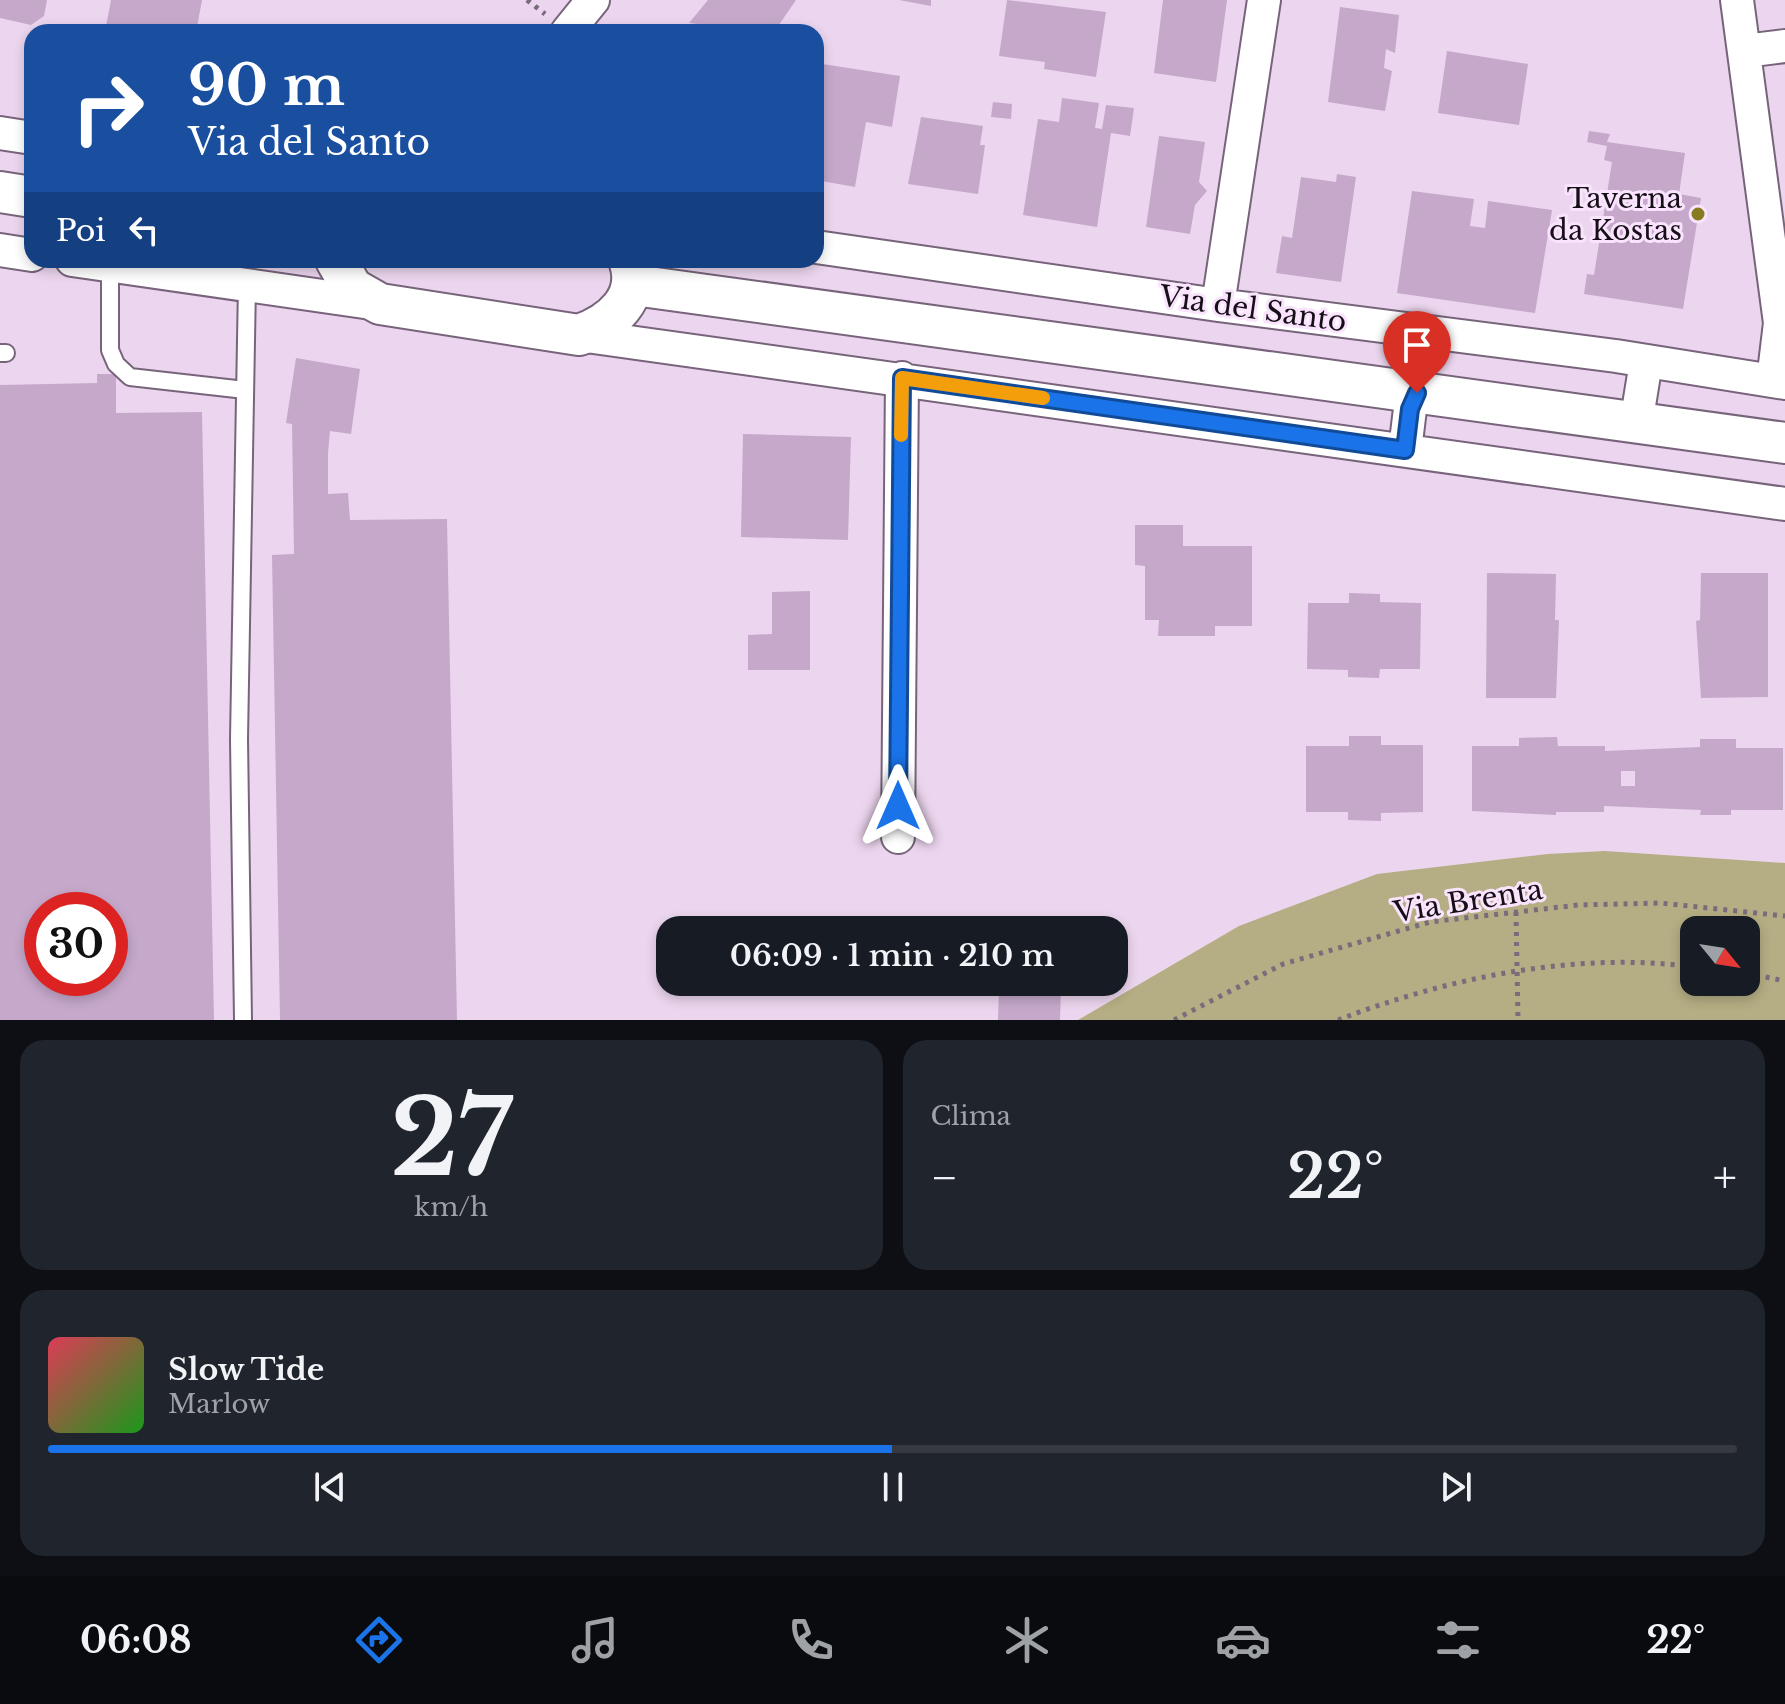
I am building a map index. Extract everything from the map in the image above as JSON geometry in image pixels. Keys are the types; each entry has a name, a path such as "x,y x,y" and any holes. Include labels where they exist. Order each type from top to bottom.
{"street":[{"path":"574,24 593,0"},
{"path":"1218,305 1264,0"},
{"path":"1733,1 1745,51 1780,323 1779,382"},
{"path":"1745,51 1785,46"},
{"path":"0,133 24,137"},
{"path":"0,192 24,196"},
{"name":"Via del Santo","path":"824,248 1779,382"},
{"path":"0,250 24,254"},
{"path":"132,268 579,335 1785,504"},
{"path":"341,268 352,288 380,304"},
{"path":"579,335 602,327 621,309 632,273 1417,393 1785,443"},
{"path":"1636,424 1646,362"},
{"path":"898,837 902,378"},
{"path":"1405,450 1410,409 1417,393"}],"lane":[{"path":"110,268 110,350 123,371 130,377 245,390"},
{"path":"243,1020 239,739 247,284"}],"path":[{"path":"527,0 534,5"},
{"name":"Via Brenta","path":"1174,1020 1283,964 1430,922 1578,905 1660,903 1785,916"},
{"path":"1516,912 1518,1020"},
{"path":"1338,1020 1430,988 1516,973 1613,963 1680,966"},
{"path":"1760,976 1785,981"}],"shaded area":[{"path":"1605,851 1785,863 1785,1020 1078,1020 1119,996 1128,996 1128,991 1239,926 1377,874 1548,854"}],"building":[{"path":"0,0 47,0 44,16 32,24 0,18"},
{"path":"111,0 202,0 198,24 106,24"},
{"path":"708,0 796,0 780,24 689,23"},
{"path":"899,0 931,0 931,6"},
{"path":"1007,0 1106,12 1096,77 1044,69 1045,62 999,56"},
{"path":"1163,0 1227,0 1216,82 1154,73"},
{"path":"1340,7 1399,15 1395,53 1386,49 1384,68 1392,71 1385,111 1328,102"},
{"path":"1447,51 1528,64 1519,125 1438,113"},
{"path":"824,64 900,76 892,127 866,122 855,187 824,181"},
{"path":"1062,98 1099,103 1095,128 1102,129 1106,105 1134,108 1130,136 1111,133 1097,227 1023,215 1038,119 1059,122"},
{"path":"993,102 1012,104 1011,119 991,117"},
{"path":"921,117 983,126 980,145 985,145 978,194 908,184"},
{"path":"1589,131 1610,134 1607,142 1685,153 1679,194 1701,198 1683,309 1584,294 1587,274 1594,275 1612,162 1604,160 1607,146 1587,142"},
{"path":"1159,136 1205,142 1199,182 1207,191 1195,205 1190,234 1146,227"},
{"path":"1337,174 1356,177 1341,282 1276,273 1282,236 1292,238 1301,177 1336,182"},
{"path":"1412,191 1474,199 1470,226 1485,228 1488,201 1552,210 1535,313 1397,293"},
{"path":"296,358 360,369 351,434 330,431 328,453 328,494 348,493 350,520 447,519 457,1020 280,1020 272,555 294,554 292,424 286,423"},
{"path":"97,374 116,374 116,413 202,412 214,1020 0,1020 0,385 97,383"},
{"path":"743,434 851,437 848,540 741,537"},
{"path":"1135,525 1183,525 1183,546 1252,546 1252,626 1215,626 1215,636 1158,636 1159,620 1145,620 1145,566 1135,565"},
{"path":"1487,573 1556,574 1555,620 1559,620 1556,698 1486,698"},
{"path":"1701,573 1768,573 1768,697 1701,698 1696,621 1700,620"},
{"path":"810,591 810,670 748,670 748,635 772,634 772,592"},
{"path":"1349,593 1380,594 1380,602 1421,603 1420,669 1380,669 1379,678 1348,677 1348,670 1307,669 1308,603 1349,603"},
{"path":"1349,736 1381,736 1381,745 1423,745 1423,812 1381,813 1381,821 1348,820 1348,812 1306,812 1306,746 1349,746"},
{"path":"1557,737 1558,746 1605,746 1605,751 1700,747 1700,739 1736,739 1736,748 1783,748 1783,810 1731,810 1731,815 1700,815 1701,810 1604,806 1604,812 1556,812 1556,815 1472,811 1472,746 1519,746 1519,738","holes":["1621,771 1635,771 1635,786 1621,786"]},
{"path":"999,996 1061,996 1060,1020 998,1020"}],"slow traffic":[{"path":"901,435 902,378 1043,398"}],"place":[{"name":"Taverna da Kostas","path":"1698,214"}],"route":[{"path":"898,806 902,378 1405,450 1410,409 1417,393"}]}
